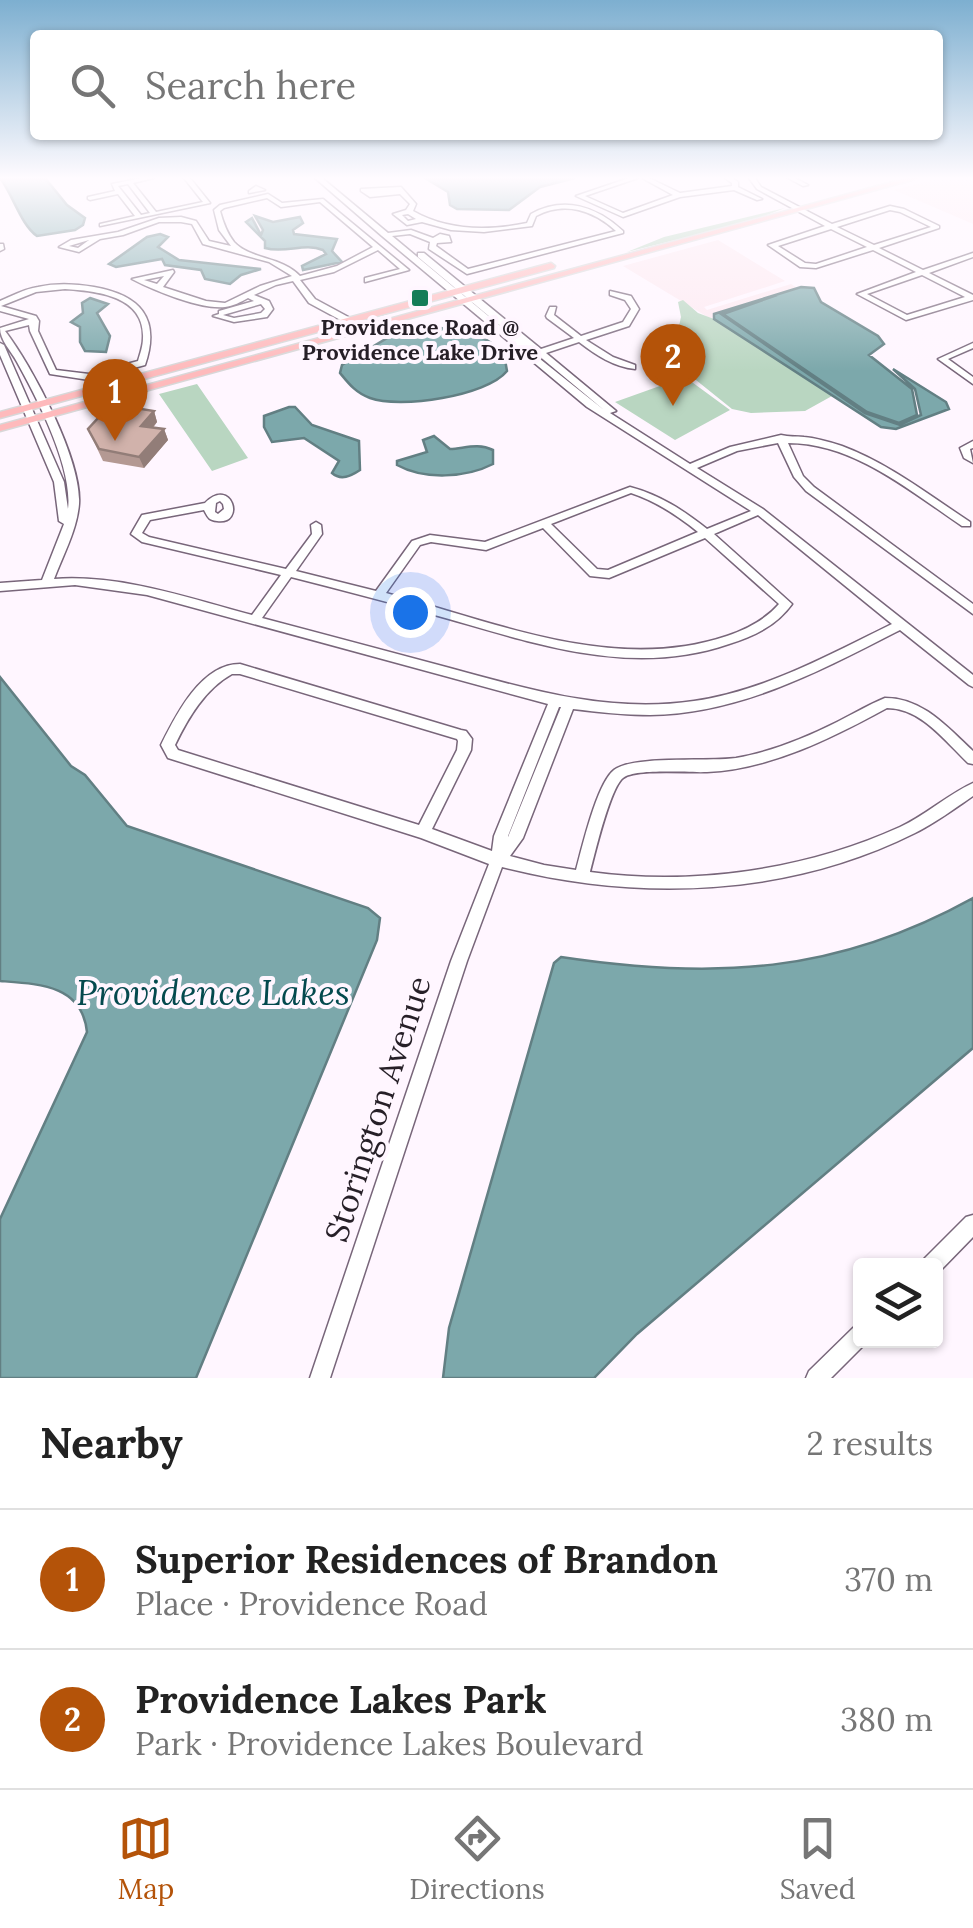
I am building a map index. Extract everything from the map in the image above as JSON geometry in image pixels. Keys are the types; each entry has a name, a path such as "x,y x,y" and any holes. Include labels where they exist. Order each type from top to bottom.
{"main road":[{"path":"0,428 36,412 643,242"},
{"path":"464,295 679,242"},
{"path":"614,250 625,257"},
{"path":"0,415 36,412"}],"street":[{"path":"207,242 237,250"},
{"path":"232,242 242,255 284,264 312,300 354,325"},
{"path":"368,280 405,270 373,242"},
{"path":"403,242 598,412 687,464"},
{"path":"443,242 467,272 581,242"},
{"path":"780,242 772,245 809,266 890,242"},
{"path":"863,242 973,297"},
{"path":"159,287 200,303 226,304 267,285 339,268 378,247"},
{"path":"973,255 861,294 906,318 973,297"},
{"path":"0,306 41,288 100,289 128,300 148,320 150,336 142,362 89,377 54,372 34,331 34,320"},
{"path":"530,356 618,328 630,319 632,304 614,292"},
{"path":"464,295 541,352 607,408 758,511 972,681"},
{"path":"217,316 234,320 264,315 268,309 249,296"},
{"path":"0,306 34,320"},
{"path":"552,308 550,316 582,340 614,362 632,366"},
{"path":"34,320 0,329 18,353 61,488 63,539 47,582"},
{"path":"0,345 36,412"},
{"path":"973,346 942,359 973,381"},
{"path":"687,464 735,446 781,438 821,441 852,451 966,524"},
{"path":"781,438 799,477 810,489 973,610"},
{"path":"973,444 965,448 973,460"},
{"path":"207,506 146,517 136,534 146,540 292,572 379,595 572,646 644,655 683,652 719,643 778,617 786,604 707,535 648,492 630,490 486,546 430,538 416,543 379,595"},
{"path":"546,524 594,573 608,574 758,511"},
{"path":"254,619 317,534 316,524"},
{"path":"0,587 47,582 126,587 562,702 654,711 732,702 789,681 900,624"},
{"path":"423,832 464,750 465,739 454,732 240,668 214,677 168,745 174,754 423,832 498,860 581,876 700,881 808,866 908,830 973,790"},
{"path":"581,876 612,780 629,768 718,766 758,758 816,741 885,703 898,701 913,706 973,759"},
{"name":"Storington Avenue","path":"320,1378 459,961 498,860 516,838 562,702"},
{"path":"938,1258 973,1224"},
{"path":"822,1376 853,1342"}],"shaded area":[{"path":"722,242 785,281 704,307 707,310 791,284 797,288 715,314 711,319 623,266"}],"green space":[{"path":"651,242 666,242 627,252"},
{"path":"683,300 832,396 805,411 751,413 732,409 686,372 676,339 681,317 678,302"},
{"path":"685,377 730,410 675,440 615,402"},
{"path":"197,384 248,458 212,471 159,394"}],"water":[{"path":"140,242 163,242 158,247 179,260 261,269 241,275 230,284 205,279 201,270 165,265 162,259 116,267 109,264"},
{"path":"265,242 336,242 332,251 342,262 303,270 302,266 326,254 323,250 265,248"},
{"path":"801,287 814,288 821,302 878,336 884,344 869,355 912,389 917,415 899,423 867,412 723,314 777,295 721,314 865,413 900,425 921,415 915,389 893,369 946,402 949,409 896,429 881,427 714,319 714,314"},
{"path":"90,298 108,304 97,313 110,336 106,352 85,351 80,342 80,327 71,322 83,313 82,303"},
{"path":"418,328 453,329 485,339 504,354 507,371 497,380 463,393 401,402 365,396 340,373 342,365 389,337"},
{"path":"295,407 312,425 359,441 360,470 346,477 335,475 332,473 339,461 304,438 272,442 264,427 264,416"},
{"path":"434,436 450,449 477,446 493,450 493,464 445,475 420,473 397,465 397,461 427,452 423,440"},
{"name":"Providence Lakes","path":"0,677 71,766 85,775 127,826 368,908 380,918 377,940 196,1378 0,1378 0,1219 87,1032 83,1016 68,996 44,986 0,981"},
{"path":"973,898 973,1048 637,1334 594,1378 443,1378 449,1328 554,963 561,957 670,968 773,965 872,943"}],"building":[{"path":"111,404 154,411 141,426 164,429 139,457 99,449 88,429"}],"place":[{"name":"Providence Road @ Providence Lake Drive","path":"420,298"},
{"name":"Providence Lakes Park","path":"673,406"},
{"name":"Superior Residences of Brandon","path":"115,441"}]}
